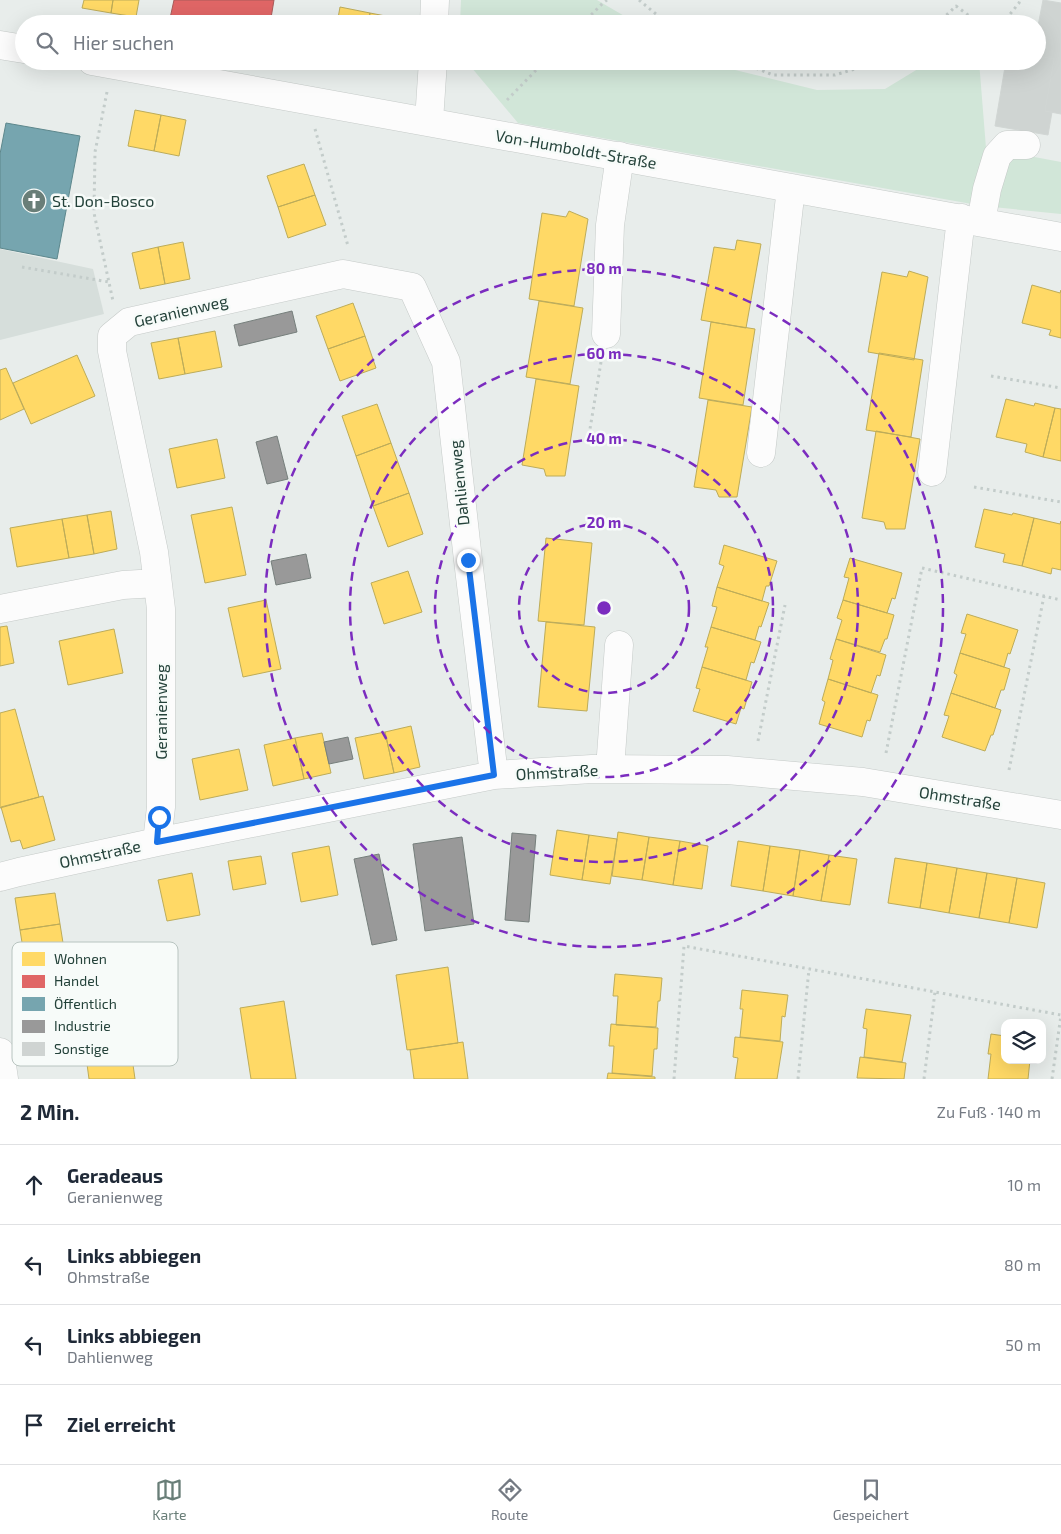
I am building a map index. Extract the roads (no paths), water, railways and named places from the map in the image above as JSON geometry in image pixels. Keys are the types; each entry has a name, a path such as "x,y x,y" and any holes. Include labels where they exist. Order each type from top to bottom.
{"street":[{"path":"434,0 434,15"},
{"path":"0,45 15,48"},
{"name":"Von-Humboldt-Straße","path":"143,70 1061,237"},
{"path":"429,121 432,70"},
{"path":"932,472 971,220 987,189 997,156 1007,145 1026,145"},
{"path":"606,334 610,225 620,156"},
{"path":"761,453 791,188"},
{"name":"Geranienweg","path":"157,842 161,807 161,608 154,552 112,351 112,336 128,322 343,274 412,287"},
{"name":"Dahlienweg","path":"412,287 446,362 494,775"},
{"path":"0,609 123,585 157,583"},
{"path":"610,769 619,645"},
{"name":"Ohmstraße","path":"0,877 157,842 494,775 610,769 728,770 863,782 1061,815"},
{"path":"0,1052 4,1079"}],"place":[{"name":"St. Don-Bosco","path":"34,201"}]}
